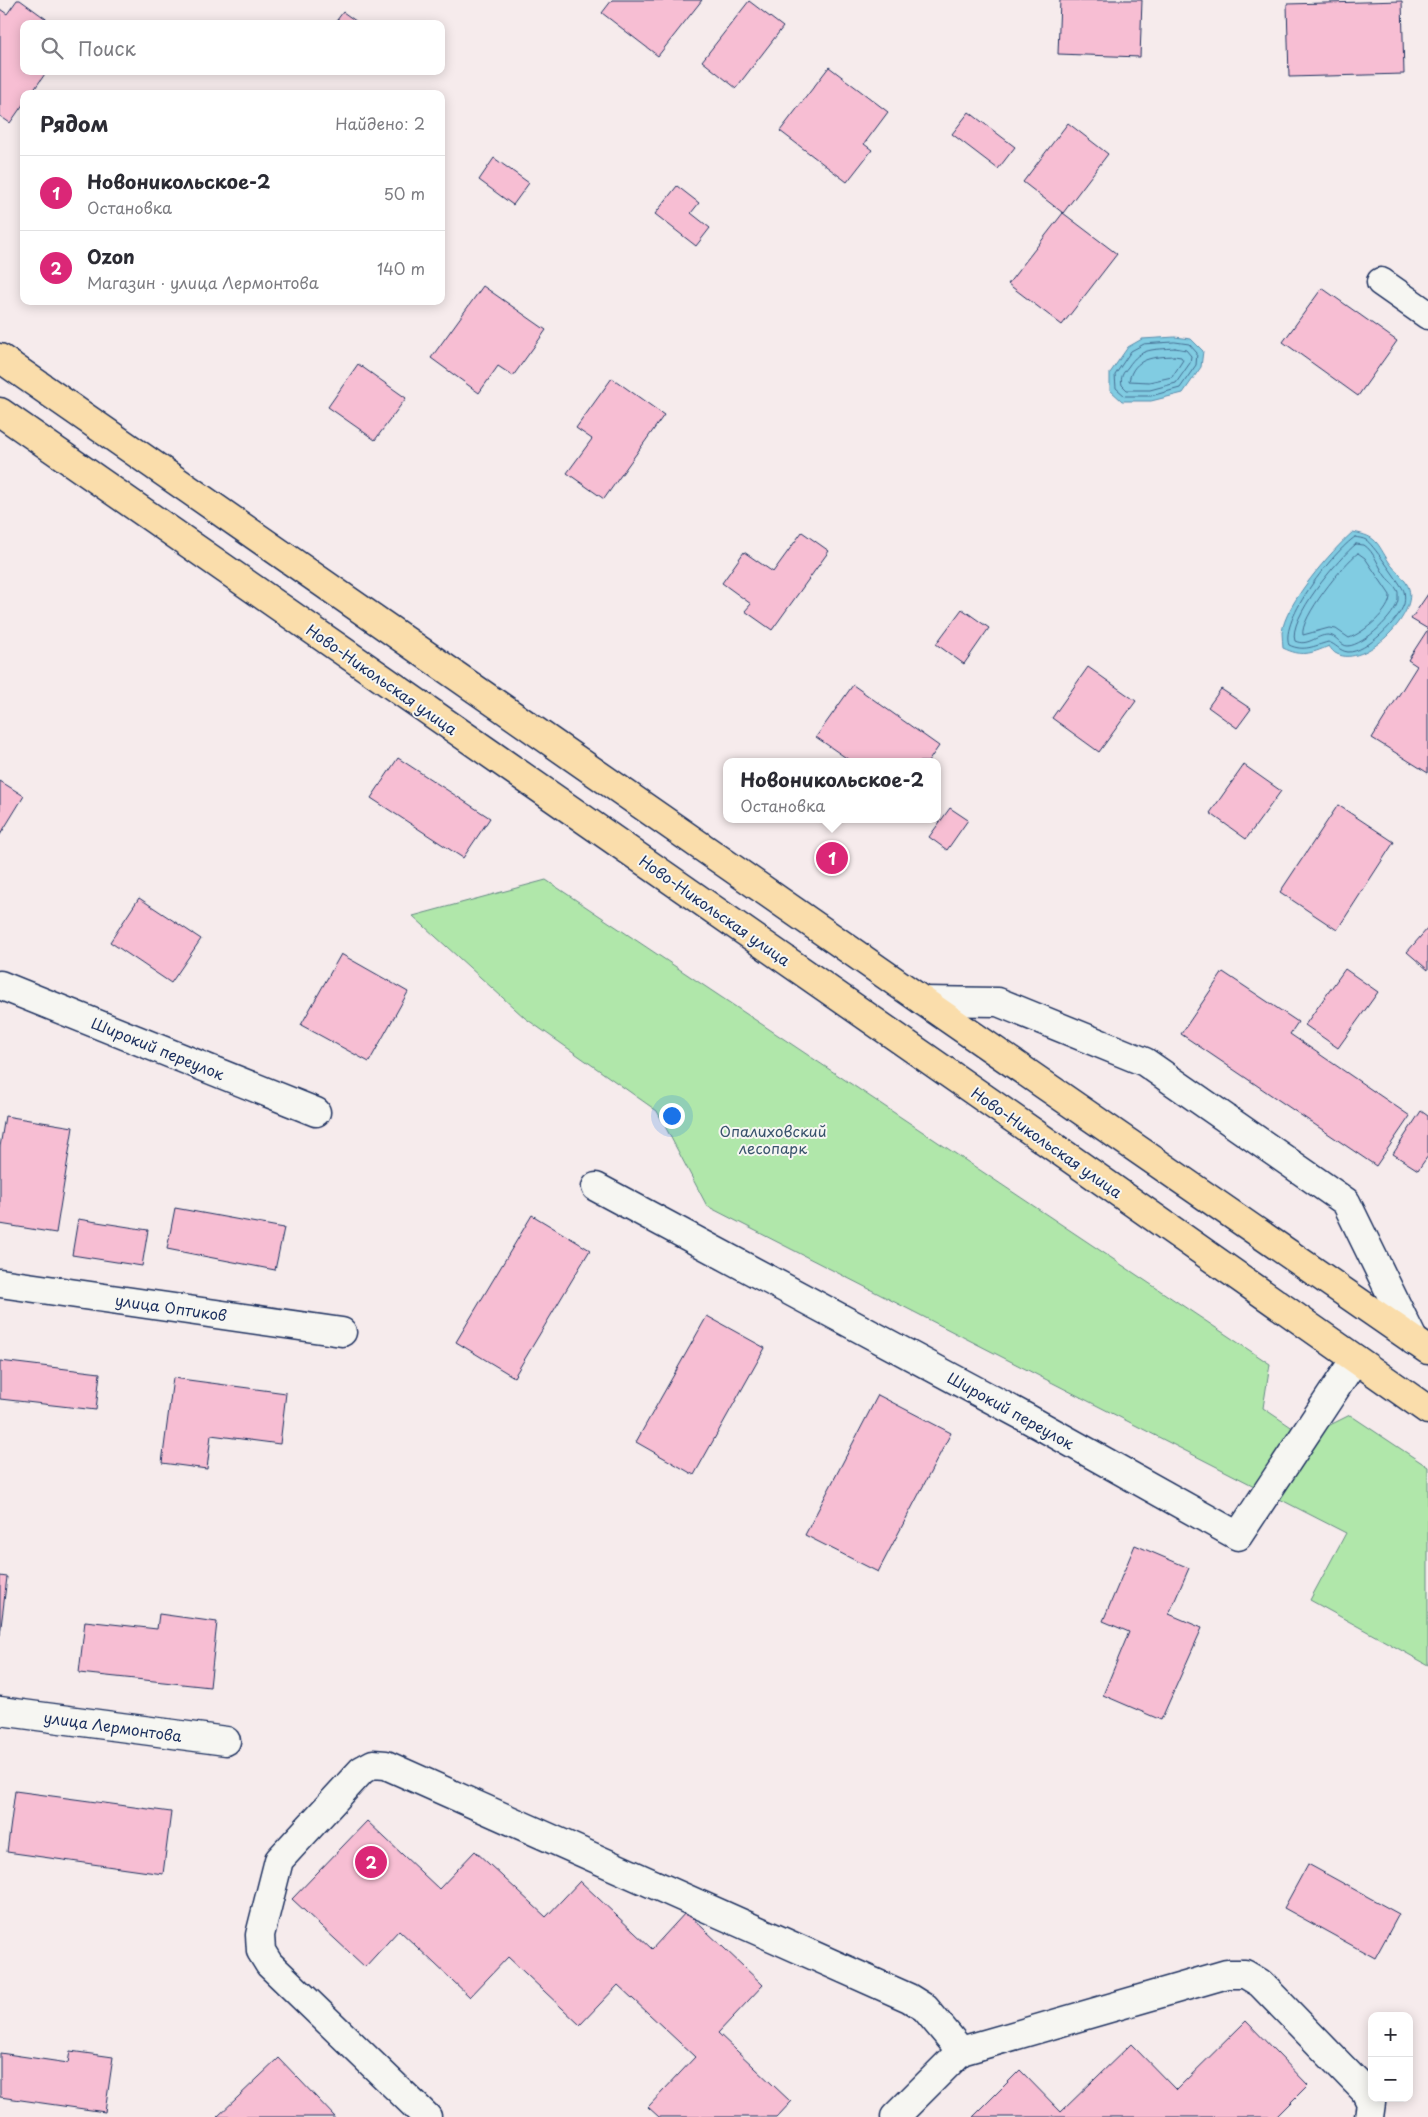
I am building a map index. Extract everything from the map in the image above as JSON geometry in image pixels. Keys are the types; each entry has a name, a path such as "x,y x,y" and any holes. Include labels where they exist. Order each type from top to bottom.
{"main road":[{"path":"0,358 923,1002 1421,1346"},
{"name":"Ново-Никольская улица","path":"0,412 1428,1410"}],"street":[{"path":"1381,282 1428,315"},
{"name":"Широкий переулок","path":"0,985 316,1112"},
{"path":"923,1002 998,1002 1145,1062 1346,1202 1421,1346"},
{"name":"Широкий переулок","path":"596,1187 1025,1417 1238,1536 1355,1359"},
{"name":"улица Оптиков","path":"0,1283 342,1332"},
{"name":"улица Лермонтова","path":"0,1711 226,1741"},
{"path":"427,2117 269,1964 260,1951 260,1935 279,1860 362,1770 373,1764 386,1765 909,1998 925,2008 961,2052"},
{"path":"895,2117 961,2052 1227,1974 1245,1974 1260,1984 1365,2091 1370,2102 1369,2117"}],"green space":[{"name":"Опалиховский лесопарк","path":"546,880 1270,1364 1263,1408 1306,1437 1350,1415 1428,1467 1428,1665 1310,1600 1346,1533 707,1206 657,1111 525,1018 413,916"}],"water":[{"path":"1175,337 1191,339 1203,351 1201,367 1183,393 1151,401 1122,401 1110,390 1110,373 1128,347 1142,339"},
{"path":"1353,532 1376,541 1391,565 1406,582 1409,589 1409,600 1405,613 1386,637 1374,647 1361,654 1348,656 1337,654 1329,646 1306,653 1296,653 1283,648 1282,633 1285,621 1300,593 1333,551"}],"building":[{"path":"17,0 20,0 48,20 20,20 20,75 44,75 34,90 20,90 20,109 10,123 0,116 0,9 7,14"},
{"path":"612,0 702,0 658,56 602,13"},
{"path":"1060,0 1142,0 1140,57 1058,54"},
{"path":"749,1 783,27 736,88 702,61"},
{"path":"1402,1 1404,74 1289,77 1287,4"},
{"path":"343,12 354,20 337,20"},
{"path":"829,67 888,112 864,144 872,150 847,182 780,131"},
{"path":"969,112 1015,147 998,169 952,134"},
{"path":"1068,123 1108,154 1063,213 1023,182"},
{"path":"494,158 529,183 513,205 479,180"},
{"path":"677,186 699,203 691,213 710,228 696,246 655,214"},
{"path":"1063,213 1117,254 1062,325 1008,284"},
{"path":"483,286 546,330 513,376 498,366 479,393 431,358"},
{"path":"1322,288 1397,341 1358,396 1283,342"},
{"path":"358,364 406,398 375,440 328,407"},
{"path":"612,378 664,415 604,499 567,473 592,439 576,428"},
{"path":"802,532 829,551 772,630 745,611 751,604 722,583 744,552 773,572"},
{"path":"1428,594 1428,629 1411,619"},
{"path":"962,609 989,628 964,664 936,644"},
{"path":"1428,629 1428,773 1372,738 1417,666 1408,660"},
{"path":"1088,667 1136,701 1099,752 1052,718"},
{"path":"853,685 939,746 931,758 846,758 816,737"},
{"path":"1221,689 1251,709 1237,728 1208,707"},
{"path":"398,758 490,818 463,858 371,798"},
{"path":"1244,765 1281,791 1246,839 1210,813"},
{"path":"0,781 24,796 0,835"},
{"path":"1338,805 1394,842 1337,930 1280,892"},
{"path":"950,808 968,820 947,850 929,837 941,823"},
{"path":"139,898 201,939 171,983 110,942"},
{"path":"1428,928 1428,970 1407,952"},
{"path":"341,954 408,992 369,1062 301,1025"},
{"path":"1345,969 1378,992 1338,1048 1305,1025"},
{"path":"1223,972 1298,1022 1290,1034 1410,1116 1376,1166 1181,1034"},
{"path":"1421,1111 1428,1116 1428,1156 1418,1170 1393,1154"},
{"path":"5,1116 73,1127 56,1233 0,1224 0,1147"},
{"path":"175,1208 284,1228 275,1270 167,1249"},
{"path":"532,1215 590,1250 514,1377 456,1342"},
{"path":"78,1219 148,1230 142,1266 72,1255"},
{"path":"707,1316 765,1348 694,1475 636,1442"},
{"path":"0,1361 100,1373 96,1410 0,1399"},
{"path":"173,1378 286,1393 280,1444 211,1435 207,1469 162,1463"},
{"path":"878,1395 951,1433 878,1572 805,1535"},
{"path":"1135,1545 1189,1568 1169,1614 1202,1628 1161,1720 1103,1695 1129,1632 1103,1621"},
{"path":"0,1576 7,1577 0,1635"},
{"path":"159,1614 217,1622 210,1687 79,1673 85,1621 157,1629"},
{"path":"15,1791 171,1812 163,1874 7,1852"},
{"path":"367,1821 439,1889 475,1851 546,1917 580,1881 652,1949 686,1912 763,1985 718,2033 791,2102 777,2117 659,2117 648,2107 695,2057 618,1985 580,2025 508,1957 470,1997 399,1930 365,1967 292,1899"},
{"path":"1308,1864 1399,1914 1375,1958 1284,1908"},
{"path":"1246,2021 1308,2085 1276,2117 973,2117 1020,2070 1061,2112 1131,2044 1176,2090"},
{"path":"70,2051 113,2057 105,2112 0,2097 0,2053 68,2063"},
{"path":"279,2058 335,2117 217,2117"}],"place":[{"name":"Новоникольское-2","path":"832,858"},
{"name":"Ozon","path":"371,1862"}]}
